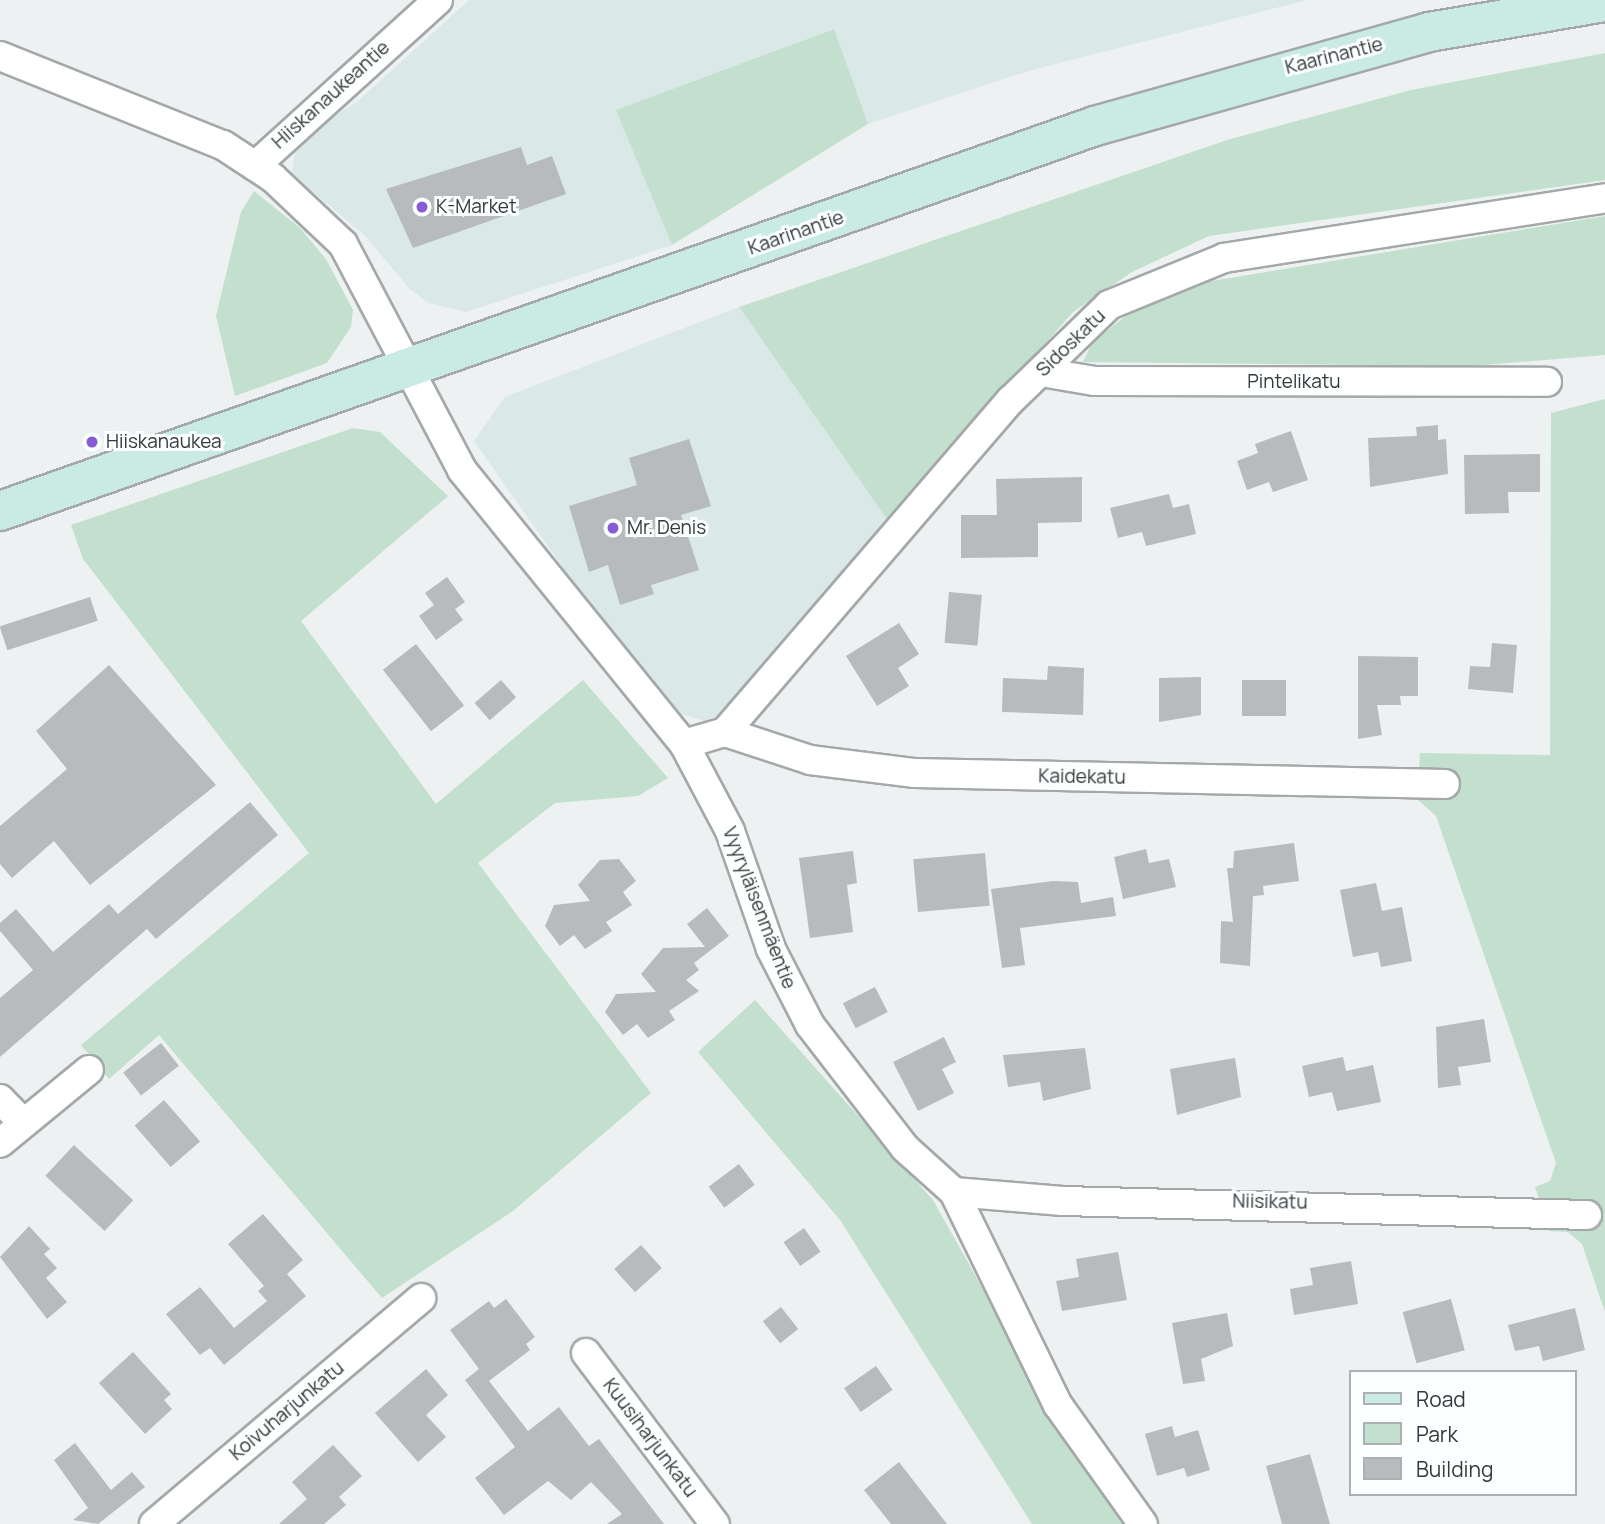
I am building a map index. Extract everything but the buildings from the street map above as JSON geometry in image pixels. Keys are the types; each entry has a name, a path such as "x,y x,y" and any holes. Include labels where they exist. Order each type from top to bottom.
{"main road":[{"name":"Kaarinantie","path":"0,511 1095,126 1429,32 1605,2"}],"street":[{"name":"Hiiskanaukeantie","path":"0,55 223,145 255,166 438,0"},
{"name":"Hiiskanaukeantie","path":"223,145 273,178 343,244 409,369"},
{"name":"Sidoskatu","path":"725,732 1041,372 1109,305 1214,261 1605,198"},
{"name":"Vyyryläisenmäentie","path":"409,369 462,470 684,744 730,831 771,949 810,1025 905,1148 954,1192 1058,1405 1143,1524"},
{"name":"Pintelikatu","path":"1041,372 1095,381 1547,382"},
{"path":"684,744 725,732"},
{"name":"Kaidekatu","path":"725,732 810,760 915,773 1446,784"},
{"path":"0,1143 89,1070"},
{"path":"0,1100 23,1124"},
{"name":"Niisikatu","path":"954,1192 1063,1201 1587,1215"},
{"name":"Koivuharjunkatu","path":"154,1524 421,1298"},
{"name":"Kuusiharjunkatu","path":"586,1353 715,1524"}],"shaded area":[{"path":"469,0 1307,0 1028,71 868,124 833,29 617,110 672,245 466,312 428,303 409,288 365,236 292,174 295,152 308,134 358,101"},
{"path":"739,307 889,522 737,706 705,721 670,711 656,700 474,441 505,397"}],"green space":[{"path":"834,29 868,124 672,245 616,110"},
{"path":"1605,53 1605,180 1209,236 1132,272 1073,312 889,522 739,307 1227,140 1411,90"},
{"path":"254,191 300,228 326,259 353,310 351,327 327,363 235,396 216,316 241,212"},
{"path":"1605,216 1605,355 1472,366 1083,362 1092,343 1124,317 1193,284"},
{"path":"1605,399 1605,1312 1582,1244 1568,1232 1549,1231 1535,1187 1550,1181 1556,1163 1436,816 1418,800 1420,753 1550,755 1551,413"},
{"path":"353,428 380,432 448,496 301,621 436,804 583,680 668,778 638,796 555,803 478,863 651,1093 513,1211 382,1298 159,1035 109,1079 81,1045 309,853 83,559 71,525"},
{"path":"755,1000 933,1200 1072,1448 1130,1524 1032,1524 840,1220 698,1052"}],"place":[{"name":"K-Market","path":"422,207"},
{"name":"Hiiskanaukea","path":"92,442"},
{"name":"Mr. Denis","path":"613,528"}]}
